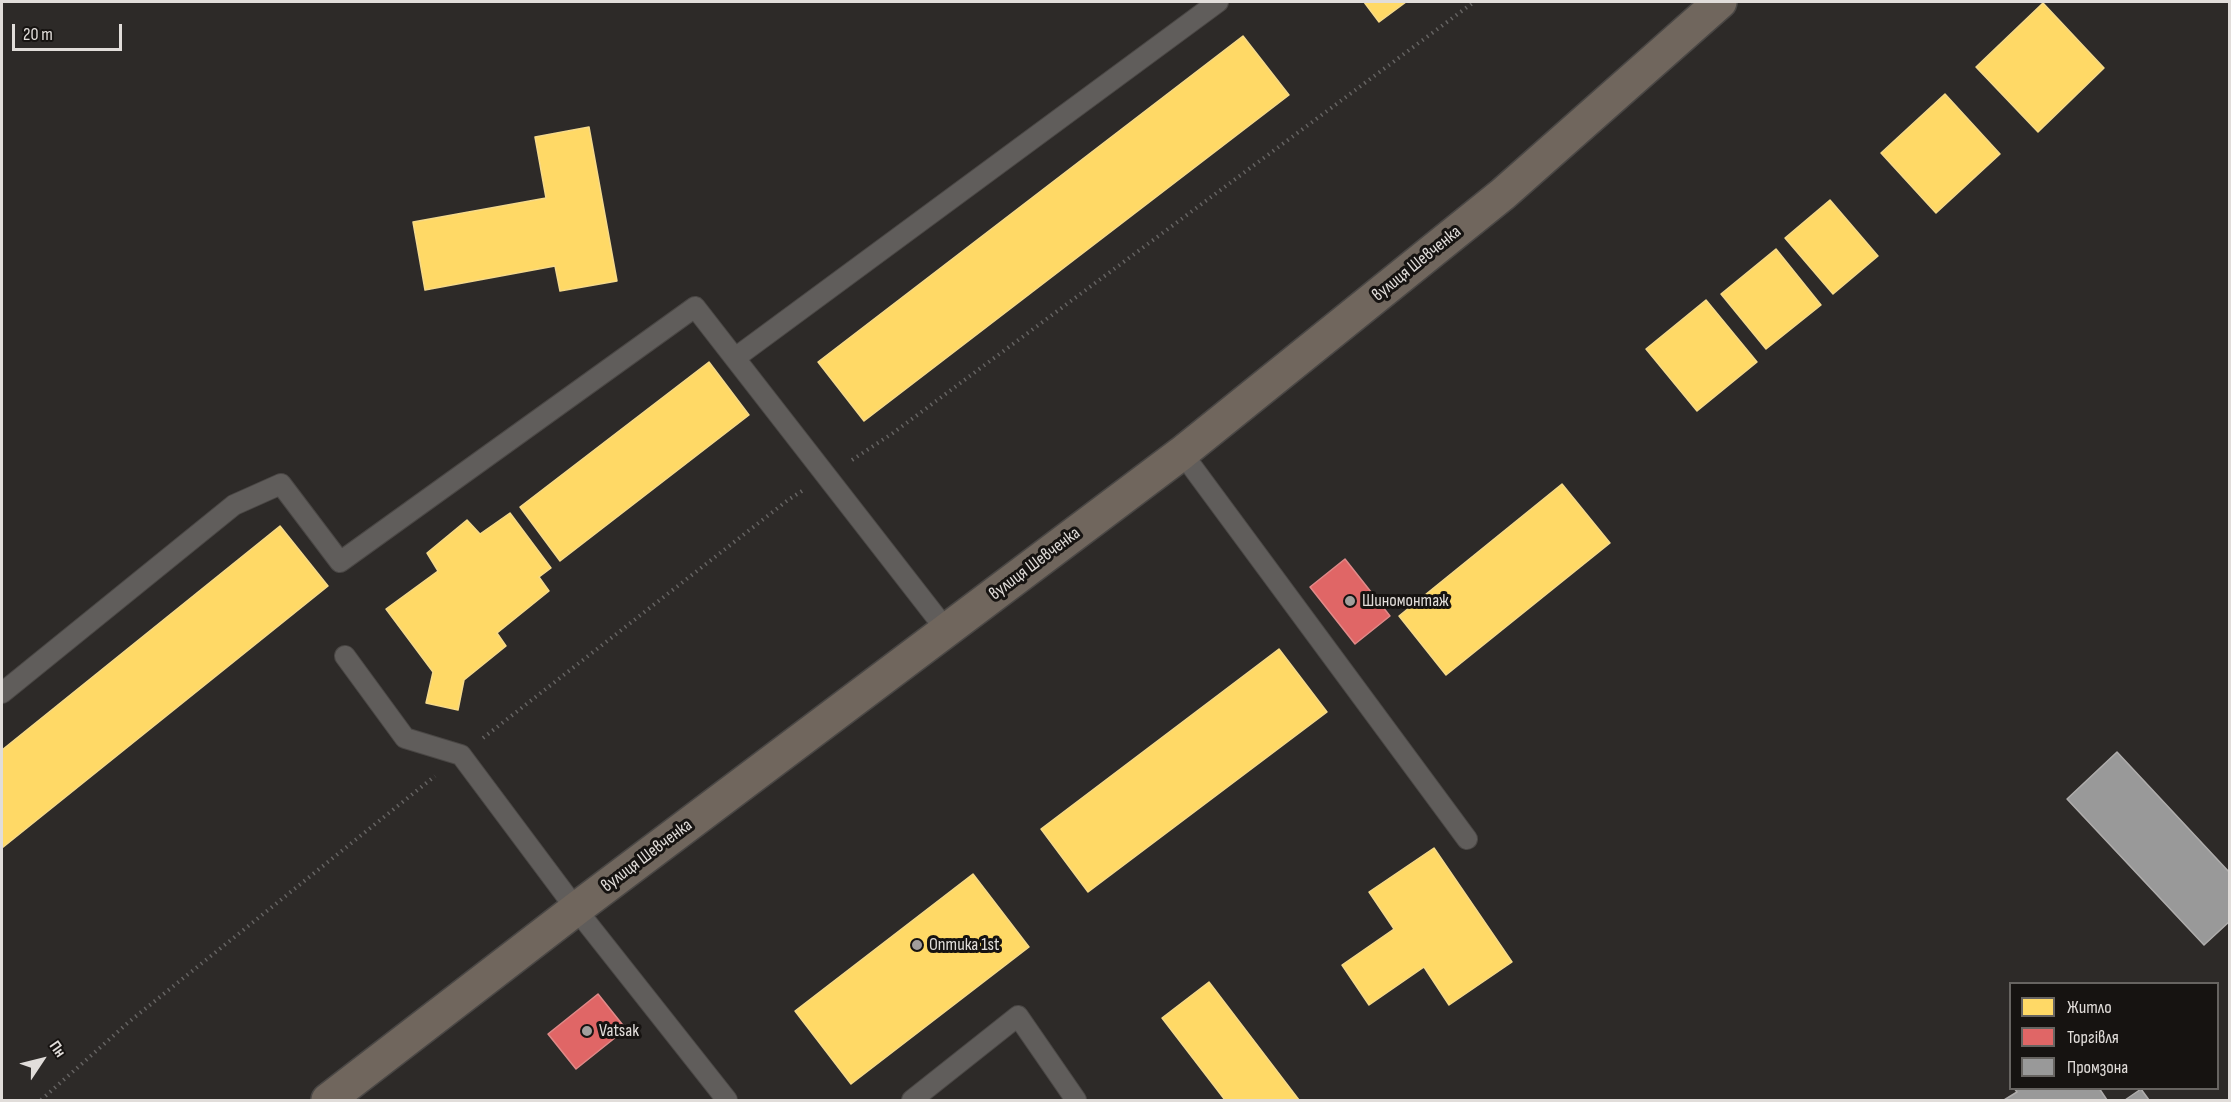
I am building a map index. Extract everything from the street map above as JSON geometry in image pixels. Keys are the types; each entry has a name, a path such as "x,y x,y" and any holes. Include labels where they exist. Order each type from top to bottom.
{"main road":[{"name":"вулиця Шевченка","path":"328,1101 576,909 1182,453 1503,194 1720,2"}],"lane":[{"path":"735,358 1218,2"},
{"path":"2,693 234,505 281,484 340,562 695,307 947,631"},
{"path":"1182,453 1467,839"},
{"path":"345,656 405,738 461,755 576,909 727,1101"},
{"path":"912,1101 1018,1016 1076,1101"}],"path":[{"path":"41,1101 130,1021 461,755 788,500 827,477 902,426 1474,2"}],"building: Житло":[{"path":"1364,2 1406,2 1379,22"},
{"path":"2043,3 2104,68 2038,132 1976,67"},
{"path":"1243,36 1289,95 864,421 818,362"},
{"path":"1945,94 2000,154 1936,213 1881,153"},
{"path":"589,127 617,281 560,291 555,266 425,290 413,222 546,198 535,137"},
{"path":"1830,200 1878,256 1833,294 1785,238"},
{"path":"1776,249 1821,305 1766,349 1721,294"},
{"path":"1706,300 1757,362 1697,411 1646,349"},
{"path":"709,362 749,415 560,561 520,507"},
{"path":"1562,484 1610,543 1446,675 1399,616"},
{"path":"510,513 551,568 539,577 549,591 497,633 506,646 464,680 458,710 426,703 433,672 386,609 438,571 427,553 467,520 480,534"},
{"path":"280,526 328,586 2,848 2,750"},
{"path":"1279,649 1327,712 1088,892 1041,829"},
{"path":"1434,848 1512,962 1449,1005 1424,967 1369,1005 1342,965 1394,929 1369,892"},
{"path":"973,874 1029,947 851,1084 795,1011"},
{"path":"1209,982 1299,1100 1225,1100 1162,1018"}],"building: Торгівля":[{"name":"Шиномонтаж","path":"1345,559 1390,616 1355,644 1310,587"},
{"name":"Vatsak","path":"598,994 626,1029 576,1069 548,1034"}],"building: Промзона":[{"path":"2117,752 2230,873 2230,921 2204,945 2067,799"},
{"path":"2016,1090 2100,1090 2107,1100 2004,1100 2017,1092"},
{"path":"2142,1090 2149,1100 2125,1100"}],"place":[{"name":"Шиномонтаж","path":"1350,601"},
{"name":"Оптика 1st","path":"917,945"},
{"name":"Vatsak","path":"587,1031"}]}
